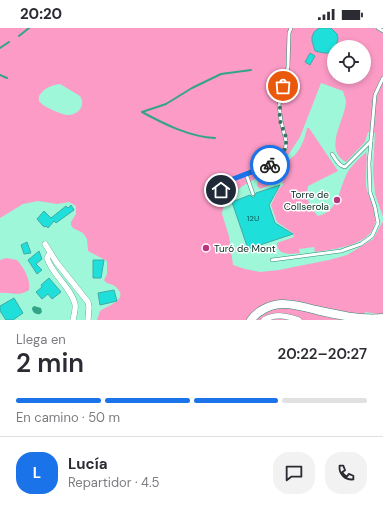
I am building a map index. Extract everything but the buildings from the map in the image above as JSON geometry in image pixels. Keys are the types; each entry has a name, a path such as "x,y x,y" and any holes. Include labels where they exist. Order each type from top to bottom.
{"street":[{"path":"45,244 50,253 88,302 88,320"},
{"path":"50,253 47,258 49,266 69,292 75,305 73,320"},
{"path":"250,320 261,310 282,304 297,305 355,318 383,318"},
{"path":"264,320 277,316 287,316 300,320"}],"lane":[{"path":"221,190 233,179 274,164 279,160 286,146 286,140 280,121 279,105 288,67 289,33 291,28"},
{"path":"378,28 383,31"},
{"path":"272,260 341,251 361,244 372,236 378,223 370,192 369,180 371,141 375,95 383,78"},
{"path":"332,154 342,167 345,167 371,141"},
{"path":"246,174 253,194"}],"shaded area":[{"path":"0,28 383,28 383,217 375,194 373,171 375,133 368,132 365,142 346,162 339,156 336,150 335,142 346,101 343,91 321,83 300,137 283,163 293,157 300,149 307,128 309,128 338,171 308,186 307,195 309,202 318,216 331,209 338,197 349,170 366,152 366,186 374,210 375,219 373,228 369,235 352,244 333,249 315,252 314,247 299,249 300,253 289,254 282,252 279,250 277,243 294,237 293,233 277,222 271,205 278,190 283,185 282,180 260,189 257,186 259,177 247,183 231,196 224,207 222,214 229,236 233,265 260,272 279,270 347,255 373,239 383,221 383,315 365,312 363,320 97,320 100,311 119,299 120,292 116,287 104,280 107,274 107,261 88,251 87,239 83,233 73,228 71,225 71,222 76,214 76,206 69,202 57,204 38,201 23,204 0,218","holes":["60,84 80,96 82,99 82,106 72,115 62,114 45,106 39,101 39,96 45,89"]},
{"path":"6,258 17,260 22,267 29,282 29,290 26,292 19,294 0,293 0,260"},
{"path":"34,306 41,308 42,312 40,314 33,312 32,308"}],"waterway":[{"path":"19,36 29,28"},
{"path":"0,48 9,42"},
{"path":"142,112 166,104 192,88 221,74 251,70"},
{"path":"0,75 7,78"},
{"path":"142,112 168,125 187,132 215,138"}],"way so far":[{"path":"270,165 279,160 286,146 286,140 280,121 279,105 283,86"}],"place":[{"name":"Torre de Collserola","path":"337,200"},
{"name":"Turó de Mont","path":"206,248"}],"route":[{"path":"221,190 233,179 270,165"}]}
